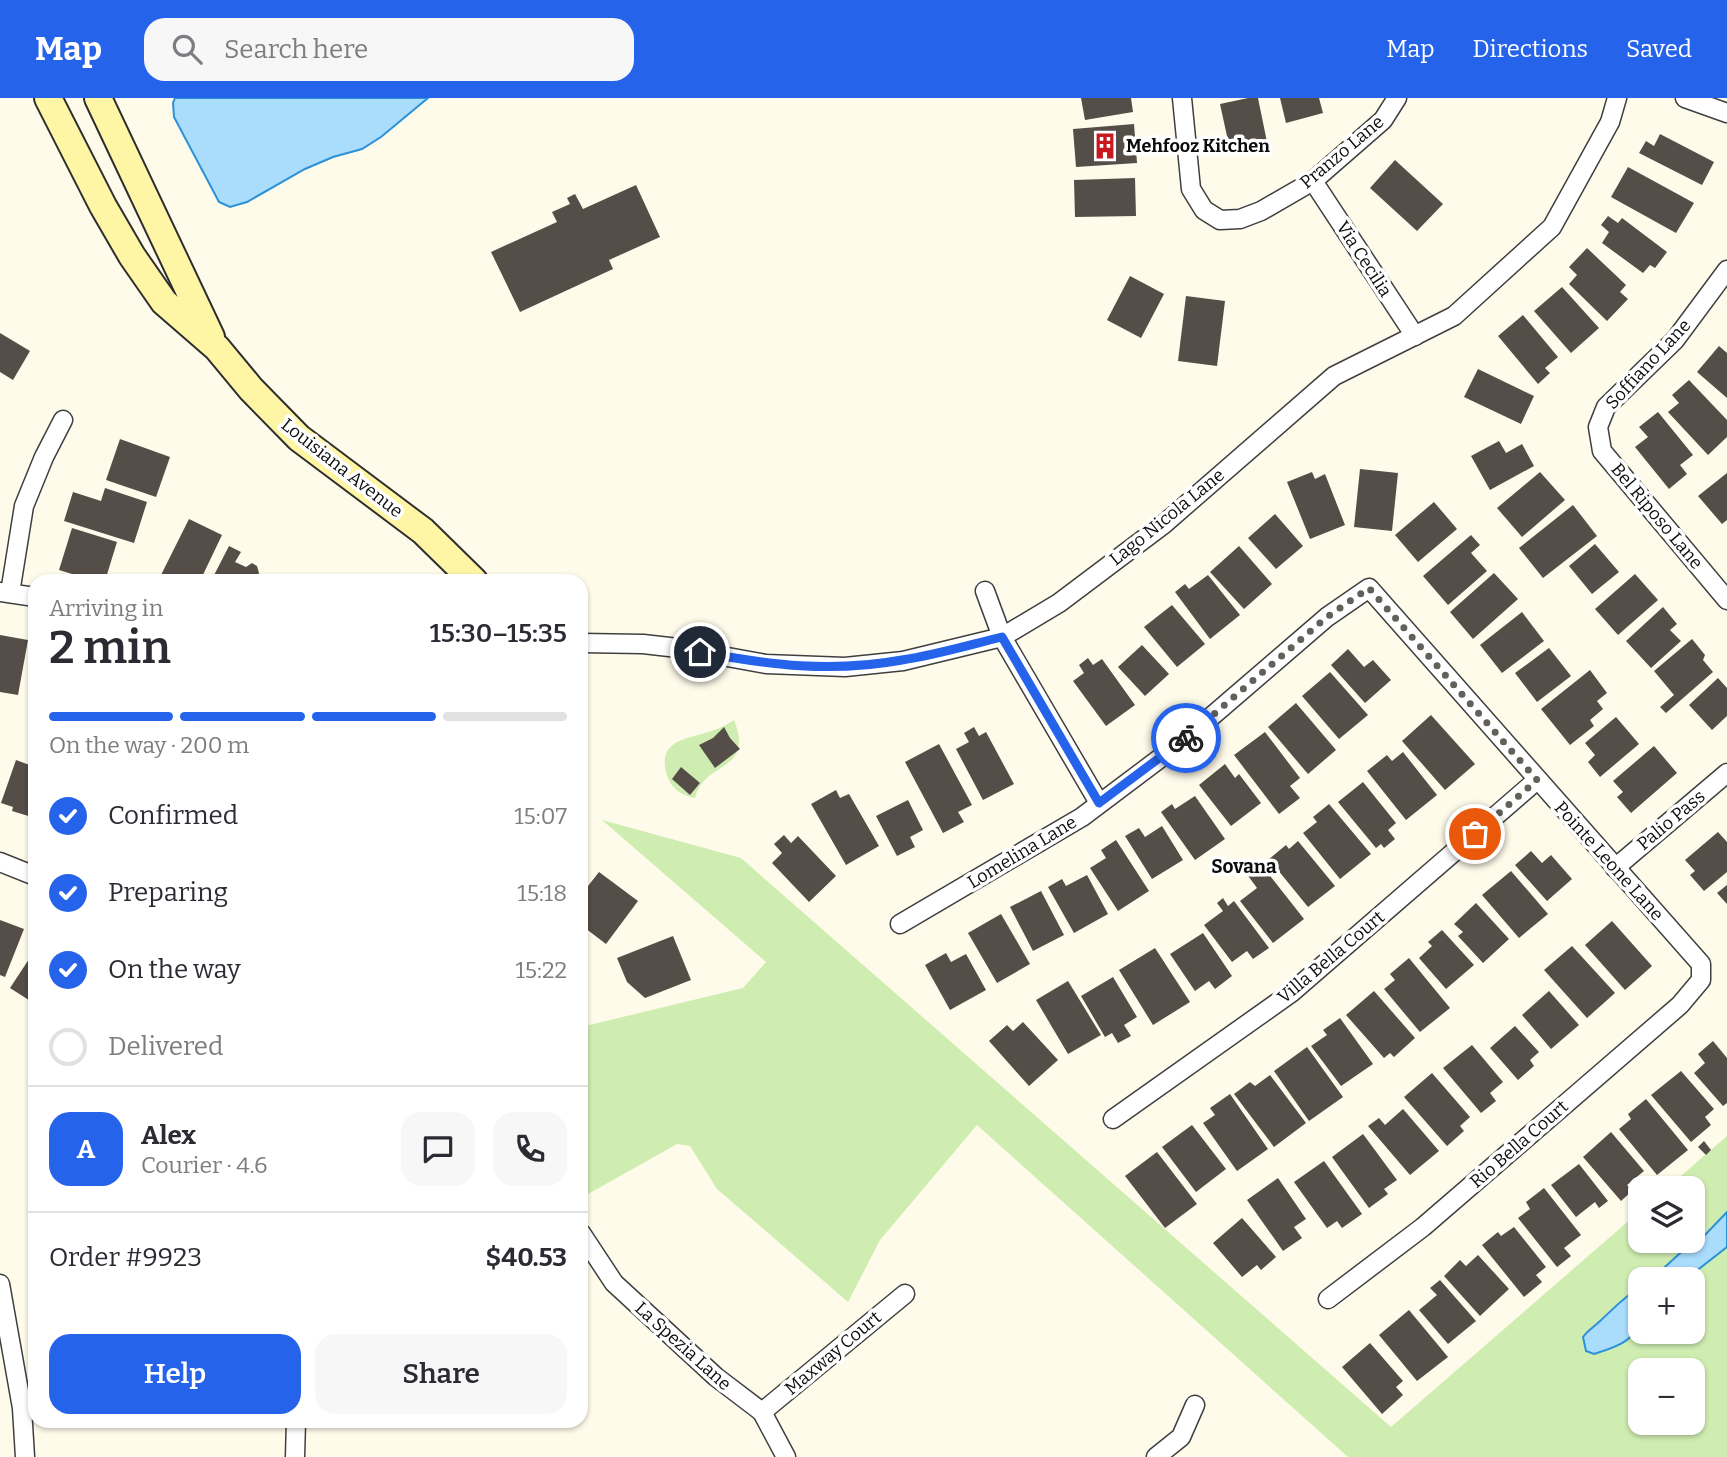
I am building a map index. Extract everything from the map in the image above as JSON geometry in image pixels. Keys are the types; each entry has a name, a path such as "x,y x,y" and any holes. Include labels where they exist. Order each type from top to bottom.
{"street":[{"name":"Louisiana Avenue","path":"48,98 131,256 164,302 217,348 251,389 299,438 423,531 467,574"},
{"name":"Louisiana Avenue","path":"98,98 217,348"},
{"name":"Pranzo Lane","path":"1182,98 1191,189 1205,210 1220,220 1240,219 1261,211 1313,181 1383,120 1397,98"},
{"name":"Lago Nicola Lane","path":"588,643 678,648 766,664 845,667 902,660 1002,637 1059,603 1164,524 1334,376 1454,316 1552,227 1610,122 1617,98"},
{"path":"1685,98 1727,113"},
{"name":"Via Cecilia","path":"1313,181 1415,336"},
{"name":"Soffiano Lane","path":"1598,427 1605,407 1675,340 1727,270"},
{"path":"28,596 5,593 24,506 63,420"},
{"name":"Bel Riposo Lane","path":"1598,427 1602,451 1727,600"},
{"name":"Pointe Leone Lane","path":"1369,588 1701,964 1701,980"},
{"name":"Lomelina Lane","path":"900,925 1082,817 1183,741 1327,617 1369,588"},
{"path":"985,591 1002,637 1099,803"},
{"name":"Palio Pass","path":"1615,868 1727,773"},
{"name":"Villa Bella Court","path":"1113,1119 1291,993 1537,780"},
{"path":"0,862 28,873"},
{"name":"Rio Bella Court","path":"1328,1299 1433,1218 1680,1005 1701,980"},
{"name":"La Spezia Lane","path":"588,1244 614,1283 716,1377 762,1412 786,1457"},
{"path":"0,1284 22,1408 25,1457"},
{"name":"Maxway Court","path":"762,1412 905,1294"},
{"path":"1156,1457 1181,1437 1195,1405"},
{"path":"295,1457 296,1428"}],"green space":[{"path":"734,720 739,737 738,749 733,758 708,777 695,798 678,791 669,780 665,763 666,753 671,746"},
{"path":"602,820 741,858 1391,1427 1628,1221 1628,1253 1705,1253 1705,1176 1681,1176 1727,1136 1727,1457 1348,1457 977,1125 880,1240 848,1302 717,1189 690,1146 677,1144 588,1194 588,1025 743,988 766,962"}],"water":[{"path":"175,98 428,98 381,137 362,149 305,169 247,202 230,207 219,202 174,117"},
{"path":"1727,1212 1727,1247 1701,1267 1665,1267 1680,1253 1705,1253 1705,1235"},
{"path":"1628,1296 1628,1340 1594,1354 1586,1351 1583,1337"}],"building":[{"path":"1081,98 1131,98 1133,112 1085,120"},
{"path":"1258,98 1267,142 1230,150 1220,104"},
{"path":"1280,98 1319,98 1323,113 1286,123"},
{"name":"Mehfooz Kitchen","path":"1134,124 1137,163 1076,167 1073,129"},
{"path":"1660,134 1714,162 1702,185 1639,153 1646,141 1654,146"},
{"path":"1395,160 1443,204 1417,231 1370,188"},
{"path":"1628,167 1694,203 1676,233 1611,197"},
{"path":"1135,178 1136,216 1075,217 1074,180"},
{"path":"636,185 660,237 609,260 613,269 520,312 491,252 557,222 552,212 570,204 567,198 575,194 583,209"},
{"path":"1608,216 1618,223 1622,218 1667,252 1655,268 1650,265 1643,273 1602,243 1609,232 1601,225"},
{"path":"1587,248 1626,285 1620,292 1628,299 1607,321 1569,284 1577,275 1569,267"},
{"path":"1130,276 1164,294 1141,338 1107,320"},
{"path":"1562,287 1599,328 1571,353 1534,311"},
{"path":"1186,296 1225,301 1217,366 1178,361"},
{"path":"1523,315 1558,357 1545,368 1550,373 1538,384 1498,336"},
{"path":"0,333 30,351 13,380 0,372"},
{"path":"1719,346 1727,353 1727,398 1697,372"},
{"path":"1478,369 1534,396 1521,424 1464,397"},
{"path":"1689,380 1727,420 1727,437 1708,455 1668,412 1679,403 1672,395"},
{"path":"1658,412 1693,455 1680,465 1687,474 1669,489 1635,447 1648,437 1639,427"},
{"path":"120,439 170,457 156,497 106,480"},
{"path":"1499,441 1506,453 1522,444 1534,466 1490,490 1471,456"},
{"path":"1360,469 1398,473 1392,531 1354,527"},
{"path":"1312,472 1315,479 1325,474 1345,525 1310,539 1287,482"},
{"path":"1540,472 1565,500 1522,537 1497,508"},
{"path":"1727,473 1727,520 1722,524 1698,496"},
{"path":"105,488 147,502 134,543 64,521 73,492 101,501"},
{"path":"1434,502 1457,529 1418,562 1395,535"},
{"path":"1573,505 1597,536 1543,578 1519,548"},
{"path":"1275,514 1303,546 1276,569 1248,538"},
{"path":"189,519 222,535 203,574 162,574"},
{"path":"72,528 117,542 107,574 72,574 59,570"},
{"path":"1471,535 1480,545 1471,553 1487,571 1448,605 1423,576"},
{"path":"1595,544 1619,572 1592,594 1569,566"},
{"path":"229,546 241,552 235,562 246,567 252,563 257,566 259,573 258,574 215,574"},
{"path":"1239,546 1272,584 1244,609 1210,572"},
{"path":"1494,573 1518,599 1473,639 1450,612"},
{"path":"1635,574 1658,600 1618,635 1595,609"},
{"path":"1208,575 1240,615 1210,639 1175,592 1185,584 1189,589"},
{"path":"1172,605 1205,644 1177,667 1144,627"},
{"path":"1663,607 1677,624 1670,630 1681,641 1651,668 1626,641"},
{"path":"1522,612 1544,641 1502,673 1480,645"},
{"path":"0,635 28,640 18,695 0,692"},
{"path":"1692,639 1705,655 1703,660 1713,672 1666,713 1660,707 1674,695 1654,671"},
{"path":"1142,645 1169,674 1145,696 1118,667"},
{"path":"1549,648 1571,676 1537,702 1515,673"},
{"path":"1348,649 1364,667 1373,660 1391,680 1365,703 1331,665"},
{"path":"1088,658 1093,665 1102,659 1135,705 1106,726 1073,681 1084,673 1079,665"},
{"path":"1590,670 1607,693 1597,701 1603,709 1590,720 1594,726 1570,745 1541,709"},
{"path":"1330,672 1368,715 1339,739 1302,696"},
{"path":"1718,678 1727,688 1727,716 1712,730 1689,705"},
{"path":"1296,703 1336,750 1308,774 1268,727"},
{"path":"1431,715 1475,764 1445,790 1402,741"},
{"path":"1616,717 1639,744 1600,777 1588,762 1595,755 1585,743"},
{"path":"724,727 740,749 715,768 699,745 713,738"},
{"path":"974,727 979,736 986,732 1014,784 983,800 956,749 969,742 964,733"},
{"path":"1265,732 1300,778 1290,786 1300,798 1279,814 1234,755"},
{"path":"939,744 972,805 958,812 964,822 943,833 905,762"},
{"path":"1654,746 1677,773 1631,813 1617,797 1623,792 1613,781"},
{"path":"1403,752 1437,795 1406,820 1367,771 1387,755 1392,761"},
{"path":"16,760 28,764 28,816 12,811 13,807 1,803"},
{"path":"1225,764 1235,778 1239,774 1261,803 1231,826 1199,785"},
{"path":"681,767 700,783 690,795 672,779"},
{"path":"1363,782 1396,823 1388,830 1395,839 1384,848 1381,844 1376,848 1338,802"},
{"path":"836,790 840,798 849,794 879,846 846,865 811,804"},
{"path":"1195,796 1225,839 1195,860 1161,812 1172,804 1175,809"},
{"path":"908,800 923,830 910,837 915,847 897,856 876,816"},
{"path":"1329,804 1371,854 1340,879 1303,833 1317,822 1313,817"},
{"path":"1162,826 1183,860 1152,879 1125,836 1139,828 1145,837"},
{"path":"1718,832 1727,842 1727,872 1704,891 1690,875 1695,871 1685,860"},
{"path":"784,835 791,843 798,836 836,876 809,902 772,863 782,853 774,844"},
{"path":"1116,840 1149,891 1118,911 1090,868 1106,858 1101,850"},
{"path":"1298,841 1335,886 1308,907 1269,859 1286,845 1289,849"},
{"path":"1531,851 1542,863 1551,855 1572,879 1547,901 1515,865"},
{"path":"1260,863 1304,919 1273,943 1240,901 1257,888 1246,873"},
{"path":"1511,871 1548,914 1519,938 1482,895"},
{"path":"599,872 638,901 606,944 588,930 588,886"},
{"path":"1087,875 1108,914 1074,933 1048,887 1062,879 1066,886"},
{"path":"1727,885 1727,904 1717,893"},
{"path":"1041,891 1064,935 1033,951 1010,907"},
{"path":"1223,898 1228,906 1234,901 1269,948 1253,959 1247,951 1232,962 1204,925 1223,911 1217,903"},
{"path":"1476,903 1509,939 1483,963 1458,936 1463,932 1454,924"},
{"path":"1001,914 1030,964 997,983 968,933"},
{"path":"0,920 24,929 5,977 0,975"},
{"path":"1612,921 1652,966 1625,990 1585,945"},
{"path":"1442,930 1474,965 1446,989 1419,958 1432,946 1428,942"},
{"path":"1203,933 1232,976 1215,989 1209,981 1195,991 1170,954"},
{"path":"673,936 691,980 645,998 627,982 617,958"},
{"path":"1572,946 1615,993 1587,1018 1544,970"},
{"path":"1155,948 1190,1002 1153,1025 1119,970"},
{"path":"946,953 951,962 966,954 986,990 950,1010 925,965"},
{"path":"1409,958 1450,1008 1420,1032 1384,989 1395,980 1390,974"},
{"path":"28,961 28,1000 10,988"},
{"path":"1113,977 1137,1017 1124,1025 1131,1036 1118,1043 1112,1033 1105,1037 1081,996"},
{"path":"1068,981 1101,1035 1068,1054 1036,1000"},
{"path":"1374,991 1415,1038 1394,1057 1390,1053 1384,1058 1346,1015"},
{"path":"1549,991 1579,1025 1551,1049 1522,1015"},
{"path":"1340,1018 1373,1064 1341,1086 1311,1046 1327,1035 1323,1030"},
{"path":"1023,1022 1058,1060 1029,1086 989,1041 1007,1025 1013,1031"},
{"path":"1515,1026 1539,1052 1530,1060 1534,1066 1518,1080 1490,1048"},
{"path":"1713,1041 1727,1058 1727,1103 1723,1106 1694,1073 1705,1063 1698,1054"},
{"path":"1472,1045 1503,1082 1490,1093 1496,1101 1481,1113 1443,1068"},
{"path":"1307,1047 1343,1097 1309,1121 1274,1071"},
{"path":"1681,1071 1714,1109 1705,1117 1711,1125 1691,1142 1651,1095"},
{"path":"1432,1073 1470,1117 1460,1126 1464,1131 1447,1146 1404,1097"},
{"path":"1270,1075 1306,1123 1274,1147 1234,1094 1250,1082 1255,1086"},
{"path":"1230,1094 1268,1149 1237,1171 1203,1123 1215,1115 1210,1108"},
{"path":"1646,1099 1688,1150 1657,1175 1619,1129 1631,1119 1628,1114"},
{"path":"1403,1109 1439,1151 1410,1175 1368,1126 1379,1118 1385,1125"},
{"path":"1192,1125 1226,1169 1196,1192 1162,1147"},
{"path":"1611,1132 1644,1171 1638,1176 1628,1176 1628,1195 1621,1201 1583,1157"},
{"path":"1363,1134 1397,1180 1384,1189 1388,1194 1369,1208 1332,1157"},
{"path":"1704,1141 1711,1150 1706,1155 1698,1147"},
{"path":"1157,1152 1197,1204 1165,1228 1125,1176"},
{"path":"1324,1161 1362,1214 1342,1228 1337,1221 1327,1228 1294,1182"},
{"path":"1579,1164 1608,1201 1599,1208 1595,1202 1576,1217 1551,1185"},
{"path":"1278,1178 1306,1219 1294,1227 1302,1238 1283,1251 1247,1200"},
{"path":"1544,1188 1581,1235 1564,1248 1571,1256 1557,1267 1518,1218 1530,1209 1526,1202"},
{"path":"1242,1218 1276,1257 1261,1270 1257,1265 1242,1277 1213,1243"},
{"path":"1514,1227 1546,1267 1536,1275 1542,1282 1524,1297 1482,1245 1498,1232 1501,1236"},
{"path":"1478,1255 1509,1289 1480,1316 1444,1276 1460,1260 1466,1266"},
{"path":"1440,1280 1476,1321 1448,1344 1419,1310 1437,1295 1430,1288"},
{"path":"1409,1310 1448,1357 1417,1381 1379,1335"},
{"path":"1370,1343 1403,1381 1396,1387 1403,1395 1382,1414 1342,1367"}],"way so far":[{"path":"1186,738 1327,617 1369,588 1537,780 1475,834"}],"place":[{"name":"Mehfooz Kitchen","path":"1105,146"}],"district":[{"name":"Sovana","path":"1244,866"}],"route":[{"path":"700,652 766,664 845,667 902,660 1002,637 1099,803 1186,738"}]}
